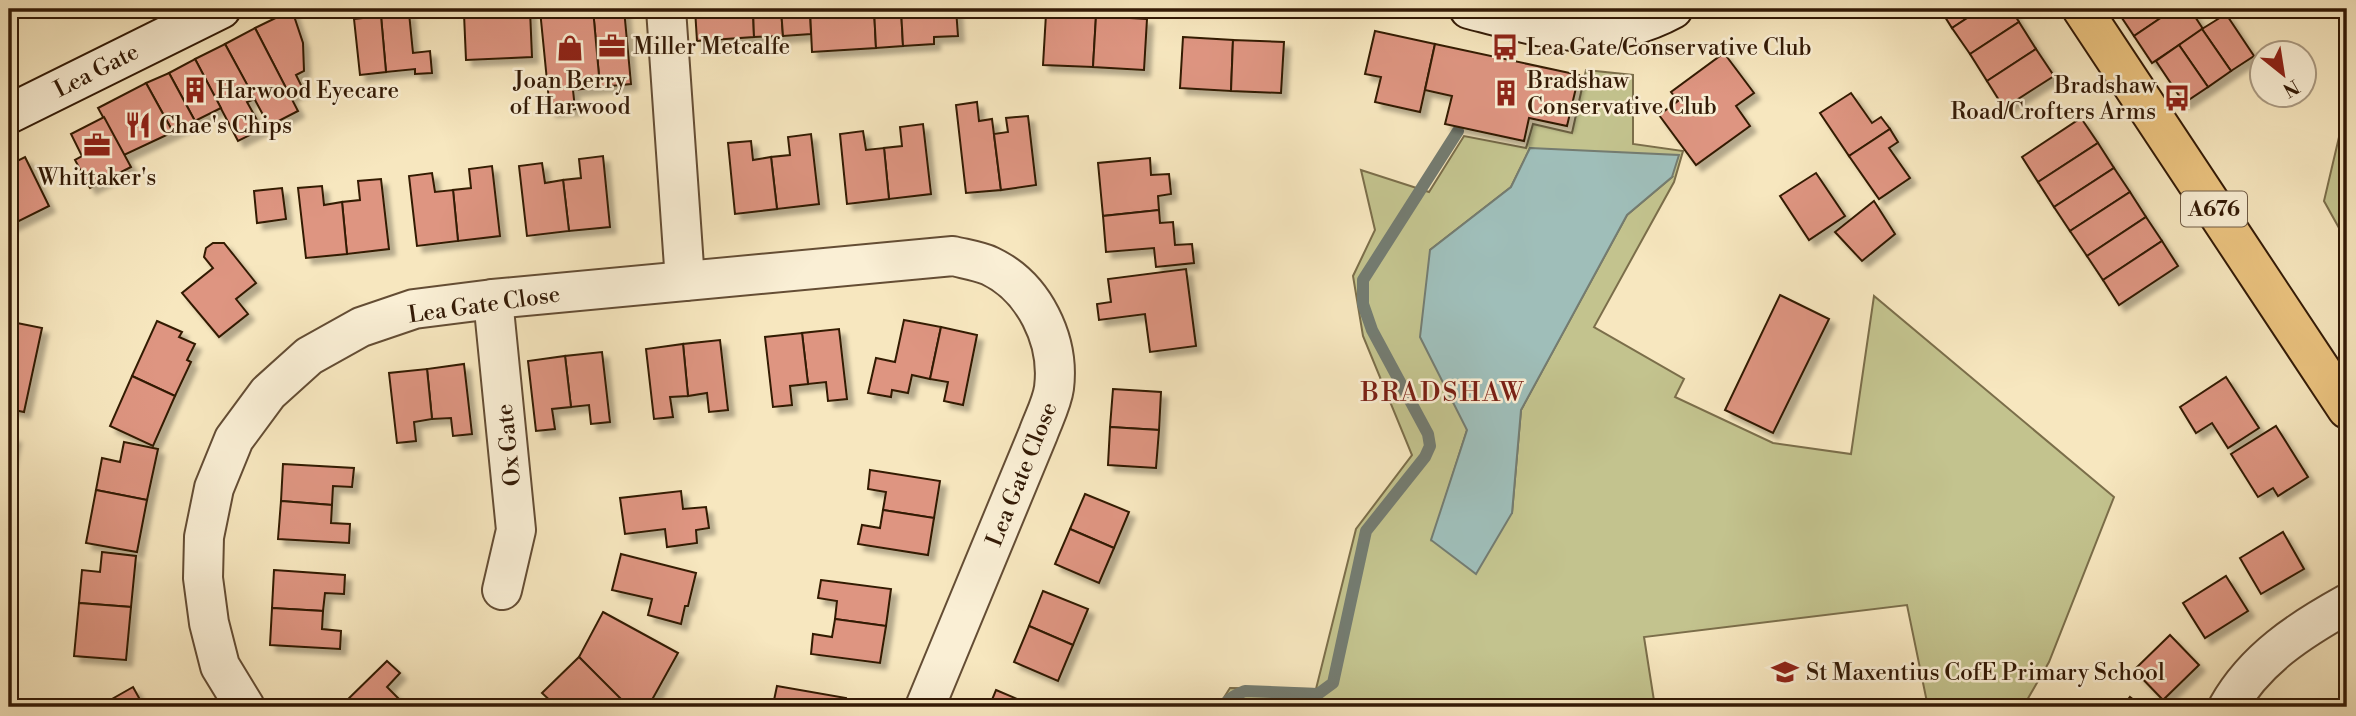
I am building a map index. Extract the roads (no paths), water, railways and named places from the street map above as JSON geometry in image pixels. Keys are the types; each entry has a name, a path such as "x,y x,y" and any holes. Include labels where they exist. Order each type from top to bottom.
{"main road":[{"name":"A676","path":"2082,9 2341,389"}],"street":[{"name":"Lea Gate","path":"9,114 221,9"},
{"path":"666,9 685,281"},
{"path":"1469,9 1546,29 1576,32 1609,30 1673,9"},
{"name":"Lea Gate Close","path":"245,707 220,666 209,623 203,578 204,537 214,488 234,439 268,393 309,356 360,327 414,309 493,299 953,256 989,266 1018,284 1040,313 1052,349 1054,389 925,707"},
{"name":"Ox Gate","path":"493,299 516,530 502,590"},
{"path":"2228,707 2266,657 2304,628 2347,604"}],"water":[{"path":"1530,148 1679,155 1672,177 1627,215 1521,410 1512,513 1476,574 1431,540 1467,430 1420,337 1430,250 1511,187"}],"waterway":[{"path":"1223,707 1235,695 1245,691 1318,694 1333,683 1366,531 1425,457 1430,446 1428,434 1372,330 1363,304 1363,280 1458,131"}],"place":[{"name":"Miller Metcalfe","path":"612,46"},
{"name":"Lea Gate/Conservative Club","path":"1505,47"},
{"name":"Joan Berry of Harwood","path":"570,48"},
{"name":"Harwood Eyecare","path":"195,90"},
{"name":"Bradshaw Conservative Club","path":"1506,93"},
{"name":"Bradshaw Road/Crofters Arms","path":"2177,98"},
{"name":"Chae's Chips","path":"138,125"},
{"name":"Whittaker's","path":"97,145"},
{"name":"St Maxentius CofE Primary School","path":"1785,672"}],"district":[{"name":"BRADSHAW","path":"1443,392"}]}
